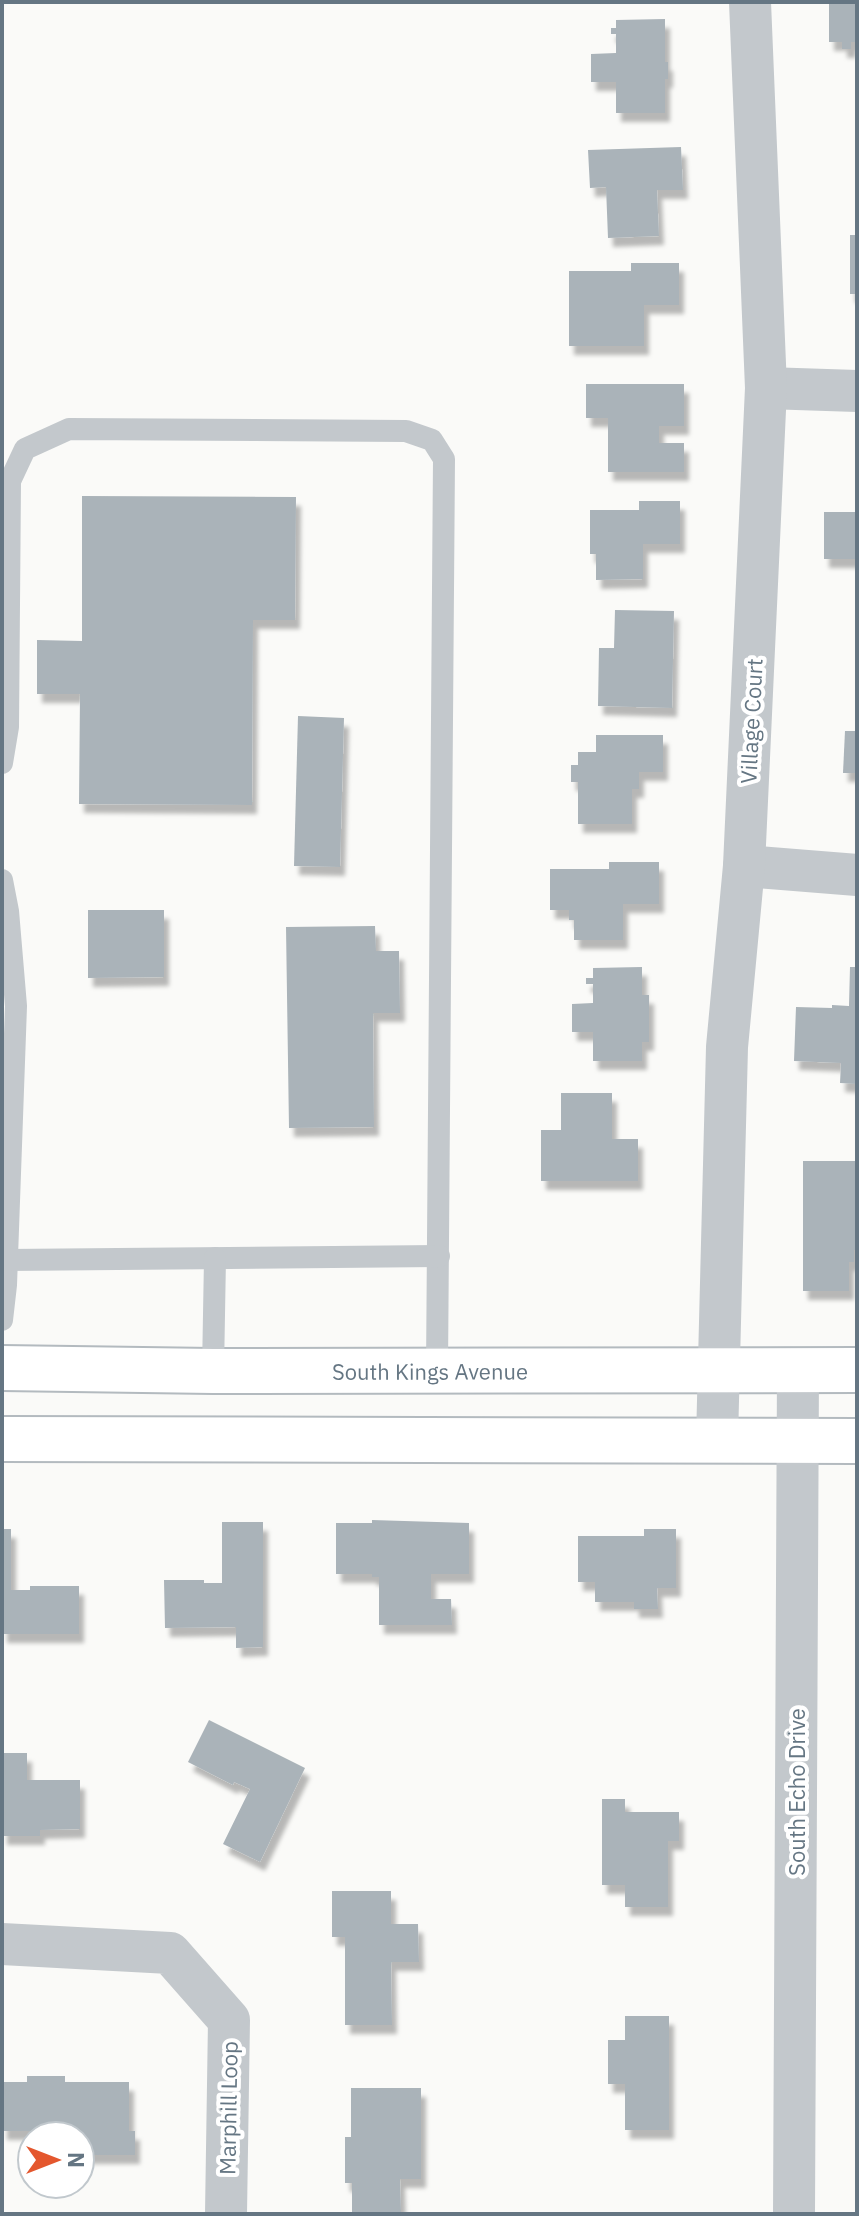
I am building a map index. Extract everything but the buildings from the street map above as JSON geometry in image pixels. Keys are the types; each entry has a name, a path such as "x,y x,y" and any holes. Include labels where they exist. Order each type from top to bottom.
{"main road":[{"name":"South Kings Avenue","path":"2,1368 213,1371 857,1370"},
{"path":"211,1440 213,1371"},
{"path":"2,1439 857,1441"}],"street":[{"name":"Village Court","path":"717,1440 727,1047 744,866 766,388 750,2"},
{"path":"766,388 857,391"},
{"path":"744,866 857,875"},
{"name":"South Echo Drive","path":"794,2214 798,1370"},
{"name":"Marphill Loop","path":"2,1944 170,1953 229,2020 226,2214"}],"lane":[{"path":"2,763 8,727 10,481 25,449 69,429 406,431 432,440 444,459 437,1370"},
{"path":"2,880 8,911 16,1006 2,1320"},
{"path":"7,1260 439,1256"},
{"path":"213,1371 215,1258"}]}
